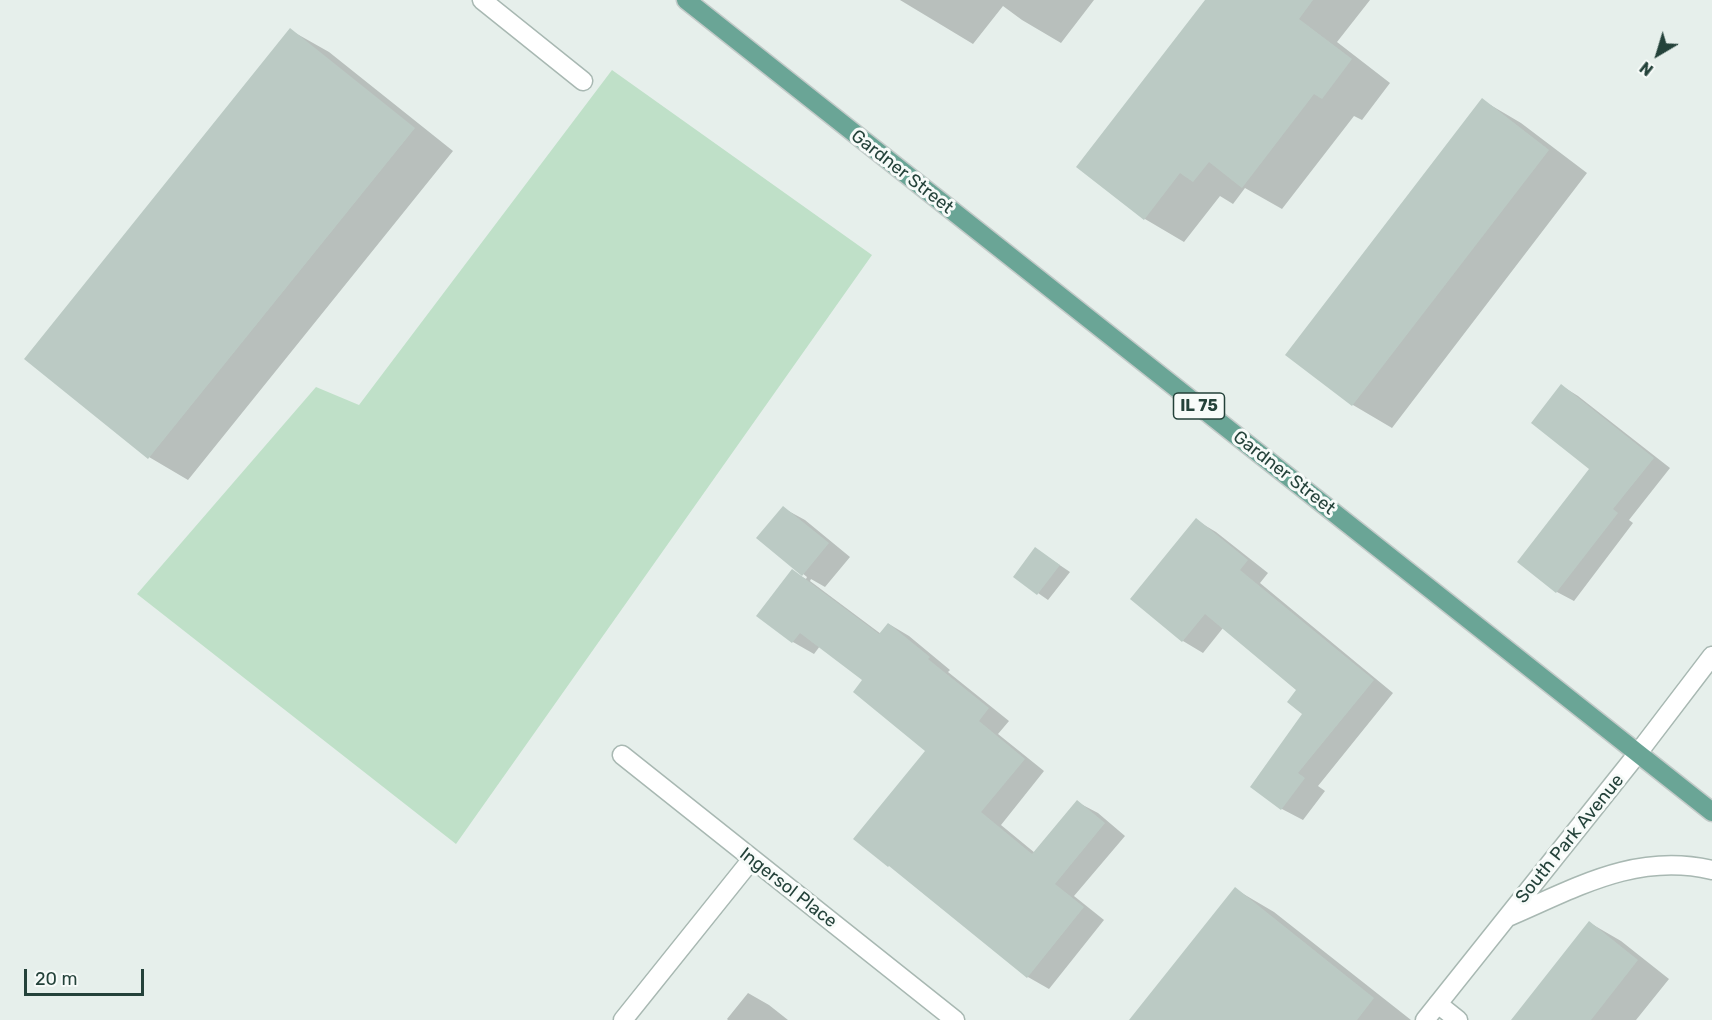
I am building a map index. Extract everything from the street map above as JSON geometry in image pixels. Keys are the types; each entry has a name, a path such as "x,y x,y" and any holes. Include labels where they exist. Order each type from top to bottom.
{"main road":[{"name":"Gardner Street","path":"686,0 1712,812"}],"street":[{"path":"482,0 583,81"},
{"name":"South Park Avenue","path":"1425,1020 1638,753 1712,656"},
{"name":"Ingersol Place","path":"622,755 955,1020"},
{"path":"623,1020 752,859"},
{"path":"1506,918 1606,875 1641,866 1666,865 1712,870"},
{"path":"1438,1004 1458,1020"}],"green space":[{"path":"612,70 872,255 456,844 137,594 316,387 359,405"}],"building":[{"path":"1205,0 1313,0 1299,19 1352,59 1322,99 1314,94 1242,188 1209,162 1193,182 1180,173 1144,220 1076,167"},
{"path":"290,28 415,128 148,459 24,359"},
{"path":"1482,98 1549,150 1352,406 1285,355"},
{"path":"1561,384 1654,458 1613,509 1618,513 1556,593 1517,562 1589,469 1531,423"},
{"path":"783,506 829,543 802,576 756,538"},
{"path":"1196,518 1248,560 1240,570 1374,680 1298,773 1305,778 1281,810 1250,787 1302,714 1287,702 1296,690 1205,614 1182,642 1130,599"},
{"path":"1035,547 1060,565 1037,595 1013,577"},
{"path":"792,569 879,634 888,623 989,708 979,721 1025,759 981,812 1032,854 1077,800 1105,823 1055,884 1084,907 1027,978 853,839 925,751 853,692 862,680 800,633 792,643 756,616"},
{"path":"1235,887 1374,998 1357,1020 1129,1020"},
{"path":"1589,921 1638,960 1591,1020 1511,1020"}]}
